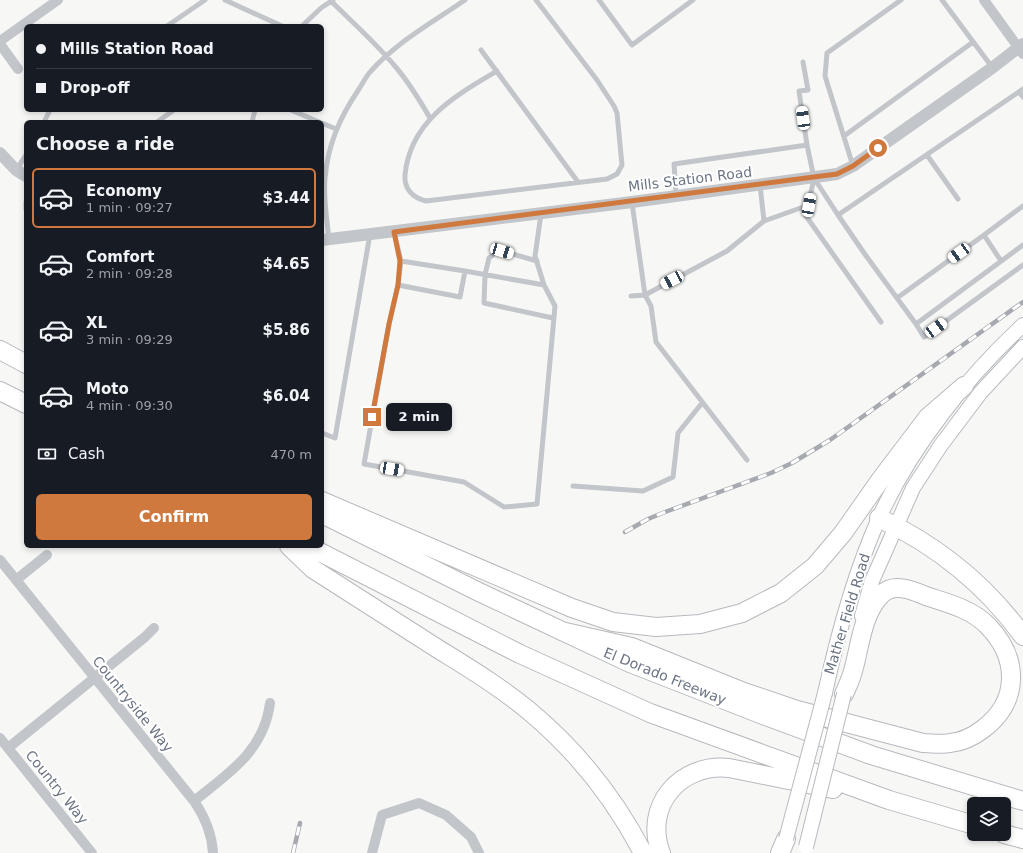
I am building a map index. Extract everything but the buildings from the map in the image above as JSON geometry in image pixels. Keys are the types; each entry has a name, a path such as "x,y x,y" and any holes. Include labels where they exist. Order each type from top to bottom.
{"highway":[{"path":"0,350 24,363"},
{"path":"324,502 572,608 613,622 656,627 700,624 742,613 768,600 781,593 815,566 844,533 881,479 928,417 964,386"},
{"path":"0,391 24,403"},
{"name":"El Dorado Freeway","path":"324,515 479,592 630,663 871,755 1023,801"},
{"path":"879,518 896,526 944,556 981,587 1014,623 1023,636"},
{"path":"291,548 313,569 484,678 528,710 568,747 603,788 633,833 643,853"},
{"path":"312,548 520,654 650,713 889,800 967,823"},
{"path":"561,631 632,647 744,692 797,710 923,742 938,744 962,740 979,732 1000,714 1011,686 1010,671 1005,651 998,637 980,618 962,608 913,591 894,588 889,589 875,601 868,614 852,672 844,694"},
{"path":"661,853 657,837 656,823 663,801 668,793 684,777 706,768 729,768 889,800"},
{"path":"1011,836 1023,840"}],"main road":[{"name":"Mather Field Road","path":"783,848 825,693 836,641 854,580 879,518 899,478 928,434 964,386 1023,325"},
{"name":"Mather Field Road","path":"805,850 844,694 854,642 872,581 913,488 941,444 995,376 1023,347"}],"street":[{"path":"0,41 58,0"},
{"path":"984,0 1022,49"},
{"path":"0,44 18,69"},
{"name":"Mills Station Road","path":"325,239 394,232 632,202 837,174 853,166 992,68 1022,49"},
{"path":"0,154 21,173"},
{"path":"16,580 47,555"},
{"name":"Countryside Way","path":"0,560 194,801 209,830 213,853"},
{"path":"8,748 154,628"},
{"path":"194,801 234,769 249,753 266,725 270,703"},
{"name":"Country Way","path":"0,738 92,853"},
{"path":"372,853 382,814 419,804 446,815 451,819 471,837 479,853"}],"lane":[{"path":"170,24 205,0"},
{"path":"228,0 278,24"},
{"path":"325,239 325,179 328,154 332,138 350,103 370,72 386,56 466,0"},
{"path":"497,71 455,97 430,118 419,133 406,165 405,179 409,191 420,199 426,200 607,179 617,174 622,165 617,113 614,106 597,80 536,0"},
{"path":"599,0 632,45 693,0"},
{"path":"853,166 825,76 827,53 901,0"},
{"path":"942,0 992,68"},
{"path":"304,24 321,8 332,1 386,56 410,84 430,118"},
{"path":"844,136 973,42"},
{"path":"481,50 578,182"},
{"path":"803,62 808,90 799,91 807,145 814,178 838,215 924,337 1023,265"},
{"path":"838,215 1021,90 1023,97"},
{"path":"160,120 171,112"},
{"path":"296,112 314,120"},
{"path":"324,125 336,130"},
{"path":"676,195 674,164 807,145"},
{"path":"927,155 958,199"},
{"path":"21,173 24,162"},
{"path":"814,178 806,216 880,322"},
{"path":"760,185 764,221"},
{"path":"632,202 645,295 651,306 656,342 747,460"},
{"path":"631,296 645,295 727,251 764,221 809,205"},
{"path":"897,298 1023,206"},
{"path":"394,232 400,261 398,285 389,324 364,464 464,482 504,507 537,504 555,306 544,285 535,256 542,213"},
{"path":"324,434 335,438 370,234"},
{"path":"984,235 1001,261"},
{"path":"916,324 1023,245"},
{"path":"537,261 502,251 496,252 489,258 485,275 484,303 553,318"},
{"path":"400,261 544,285"},
{"path":"398,285 460,297 466,271"},
{"path":"573,486 643,491 673,477 678,433 702,403"}],"railway":[{"path":"625,532 648,519 771,473 792,463 830,440 1023,302"},
{"path":"293,853 300,823"}],"route":[{"path":"372,417 389,324 398,285 400,261 394,232 837,174 853,166 878,148"}]}
